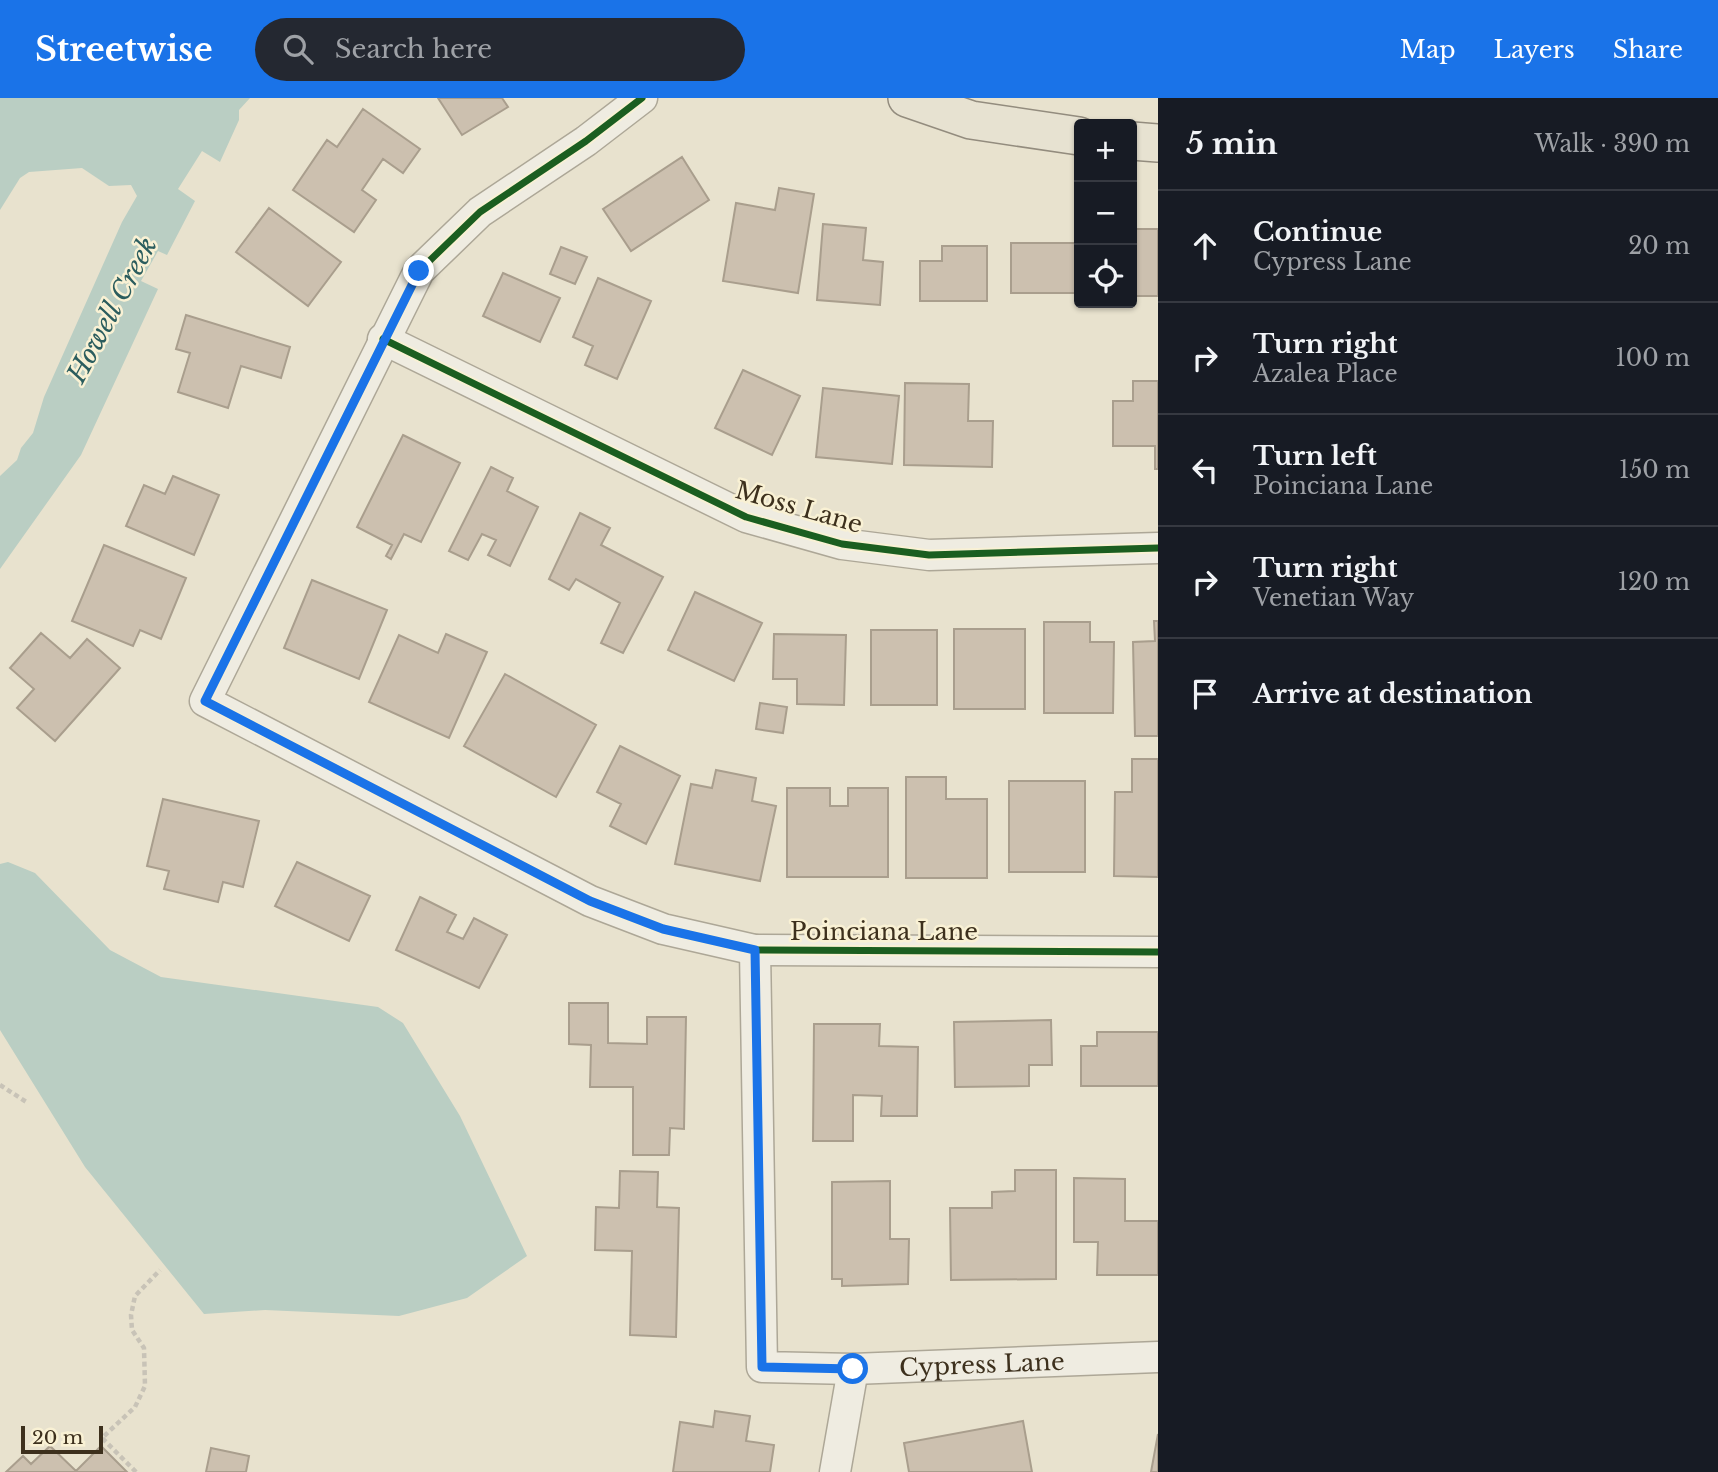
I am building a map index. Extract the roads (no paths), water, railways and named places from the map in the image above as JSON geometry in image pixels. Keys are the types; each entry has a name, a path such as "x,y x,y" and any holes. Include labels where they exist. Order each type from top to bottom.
{"main road":[{"path":"907,98 971,120 1074,135"},
{"path":"1137,141 1158,143"}],"street":[{"path":"383,340 419,271 480,212 586,141 642,98"},
{"name":"Moss Lane","path":"383,340 746,517 842,544 929,555 1158,548"},
{"name":"Poinciana Lane","path":"383,340 205,701 590,901 663,929 755,950 1158,952"},
{"name":"Cypress Lane","path":"755,950 762,1367 853,1369 1158,1357"},
{"path":"835,1472 853,1369"}],"water":[{"name":"Howell Creek","path":"0,98 250,98 239,110 239,120 220,162 202,151 178,189 195,201 167,255 158,251 141,281 158,289 81,455 0,569 0,476 17,460 21,448 33,433 44,397 122,222 137,196 131,185 109,186 82,168 29,172 20,178 0,210"},
{"path":"8,862 35,873 110,950 161,977 378,1007 403,1023 460,1116 527,1256 467,1298 399,1316 265,1310 204,1314 85,1167 0,1030 0,864"}]}
